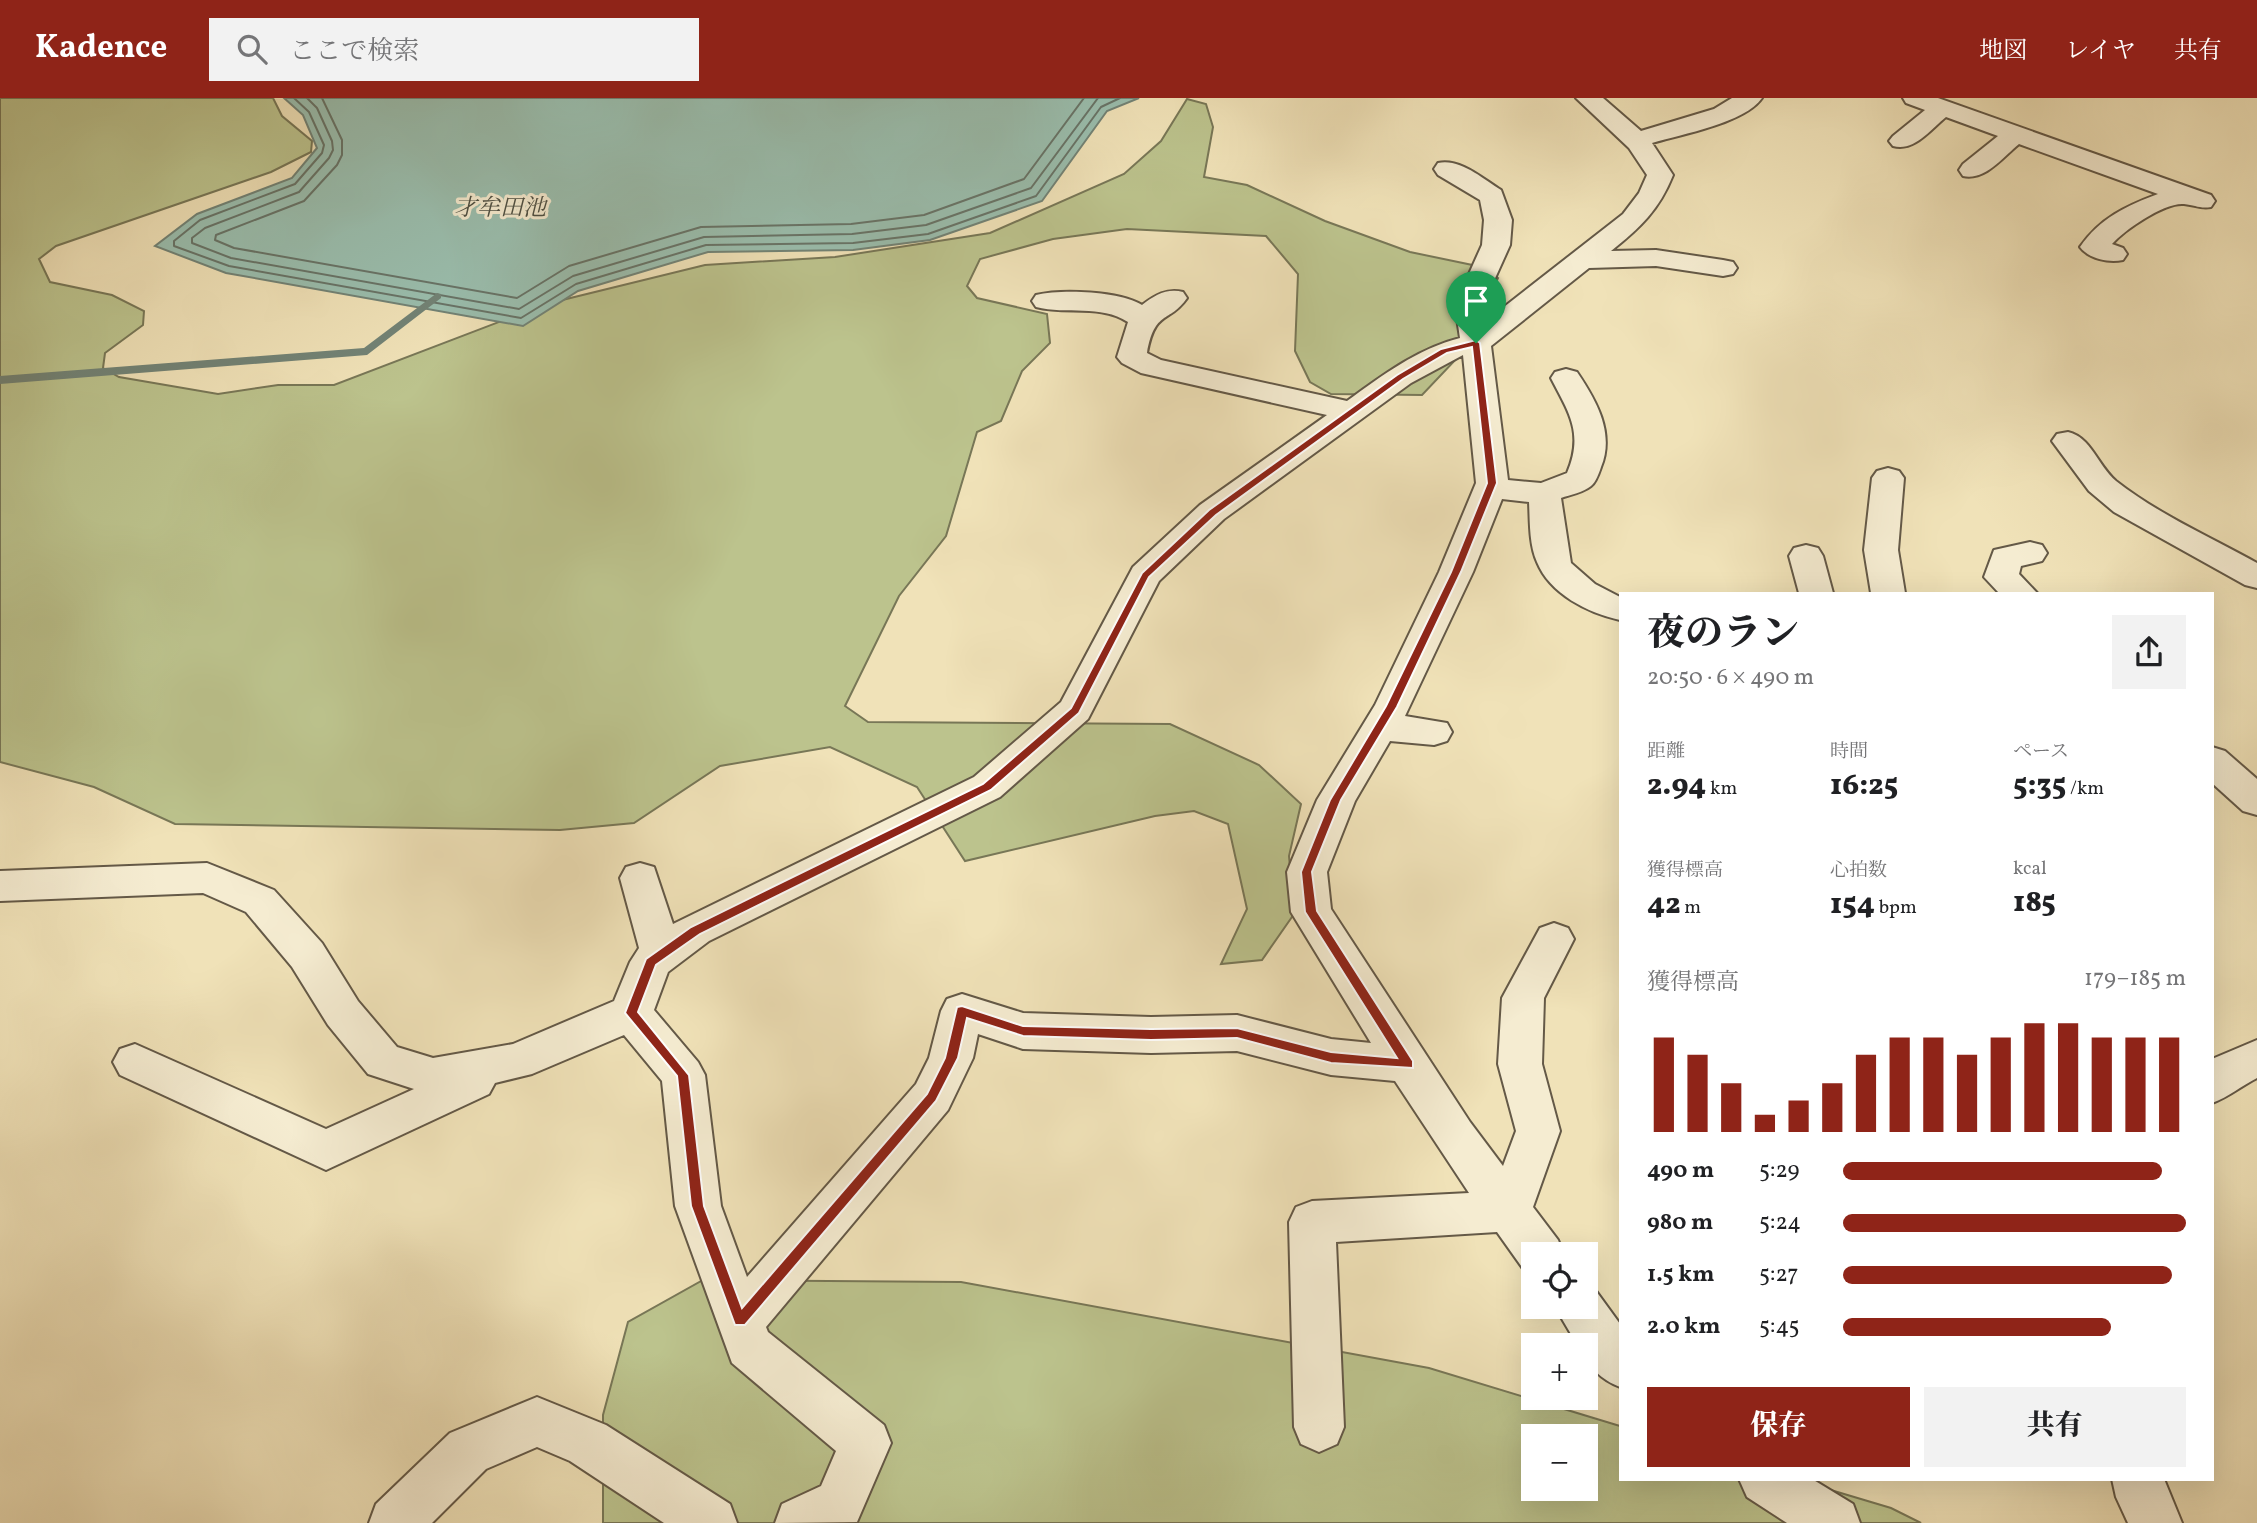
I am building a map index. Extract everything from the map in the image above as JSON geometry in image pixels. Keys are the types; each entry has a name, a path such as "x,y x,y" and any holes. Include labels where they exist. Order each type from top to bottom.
{"street":[{"path":"135,1062 326,1150 517,1061 631,1013 651,962 695,930 987,787 1075,710 1145,575 1212,512 1352,411 1444,351 1476,343 1633,220 1652,194 1660,175 1654,160 1636,140 1588,98"},
{"path":"1915,98 2192,197 2140,210 2116,223 2094,247 2113,254"},
{"path":"1636,140 1723,114 1743,99"},
{"path":"1902,141 1942,108"},
{"path":"1972,170 2015,134"},
{"path":"1447,169 1492,196 1498,220 1496,244 1469,305 1492,483 1456,572 1380,727 1336,800 1307,872 1311,912 1454,1136 1531,1242"},
{"path":"1582,260 1656,258 1723,268"},
{"path":"1174,298 1150,311 1144,319 1136,332 1132,357 1152,367 1352,411"},
{"path":"1046,301 1096,302 1125,307 1144,319"},
{"path":"1490,488 1544,493 1580,479 1591,456 1593,432 1566,378"},
{"path":"2068,441 2100,484 2126,505 2257,577"},
{"path":"1888,478 1881,550 1888,592"},
{"path":"1544,493 1554,564 1572,584 1603,604 1619,609"},
{"path":"2019,592 2001,577 2007,558 2030,553"},
{"path":"1806,556 1816,592"},
{"path":"1380,727 1434,732"},
{"path":"2214,763 2257,801"},
{"path":"0,886 206,878 260,901 307,955 343,1013 383,1061 433,1076 517,1061"},
{"path":"640,878 662,955"},
{"path":"1509,1212 1538,1130 1520,1064 1523,998 1554,939"},
{"path":"740,1321 932,1097 951,1058 962,1011 1023,1031 1151,1035 1237,1033 1331,1057 1408,1064"},
{"path":"631,1013 683,1075 698,1206 749,1347 866,1443 839,1504 801,1523"},
{"path":"2214,1082 2221,1075 2257,1058"},
{"path":"1319,1426 1312,1222 1509,1212"},
{"path":"1588,1319 1619,1363"},
{"path":"395,1523 468,1451 537,1422 588,1443 711,1523"},
{"path":"1768,1481 1834,1523"},
{"path":"2138,1481 2142,1497 2156,1523"}],"green space":[{"path":"0,98 273,98 282,116 312,141 311,152 271,172 56,246 39,259 50,282 112,295 144,311 143,325 105,353 103,368 119,377 218,394 278,385 334,385 546,304 705,265 835,257 990,233 1124,174 1161,141 1187,99 1206,104 1213,127 1204,177 1247,185 1325,221 1410,252 1482,267 1498,278 1460,355 1422,395 1331,394 1310,382 1295,351 1298,274 1266,236 1127,229 1053,239 980,259 967,286 977,298 1047,314 1050,343 1022,371 1001,421 977,432 946,536 899,596 845,706 868,722 1170,724 1259,765 1301,804 1289,856 1294,914 1262,960 1221,964 1247,909 1228,824 1194,811 1155,816 965,861 917,787 830,747 720,766 634,823 560,830 175,824 94,787 0,762"},
{"path":"703,1280 961,1282 1429,1368 1521,1396 1521,1410 1567,1410 1619,1426 1619,1481 1801,1481 1891,1508 1921,1523 603,1523 603,1415 628,1322"}],"water":[{"name":"才牟田池","path":"284,98 1139,98 1107,111 1042,201 930,240 853,250 708,252 578,291 523,326 226,273 155,246 197,214 292,178 317,148 303,115"}],"waterway":[{"path":"0,380 367,351 437,296"}],"route":[{"path":"1476,343 1492,483 1456,572 1392,707 1336,800 1307,872 1311,912 1408,1064 1331,1057 1237,1033 1151,1035 1023,1031 962,1011 951,1058 932,1097 740,1321 698,1206 683,1075 631,1013 651,962 695,930 987,787 1075,710 1145,575 1212,512 1400,377 1444,351 1476,343"}]}
